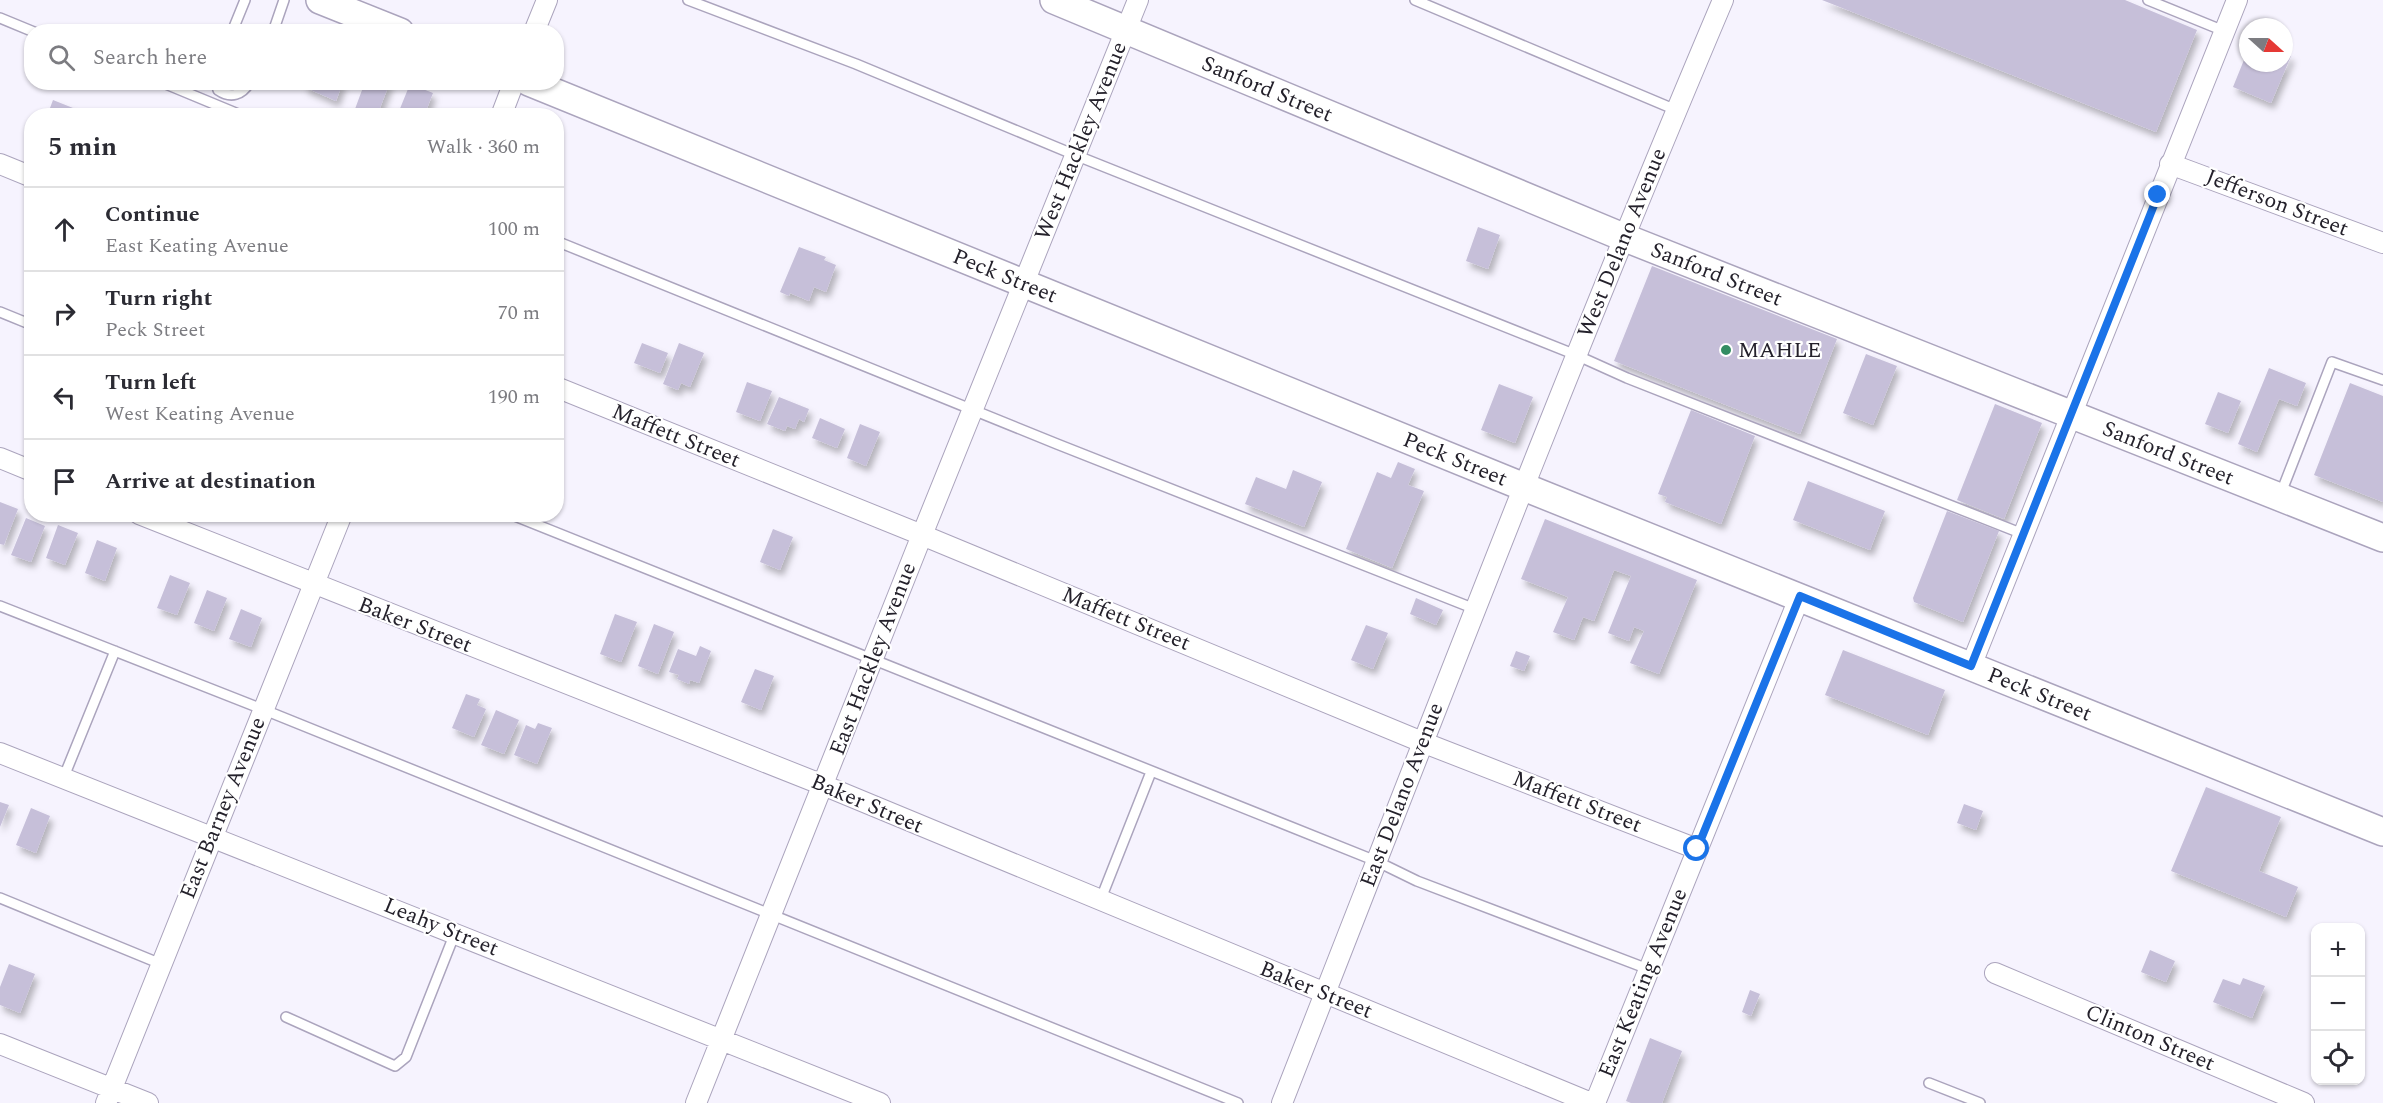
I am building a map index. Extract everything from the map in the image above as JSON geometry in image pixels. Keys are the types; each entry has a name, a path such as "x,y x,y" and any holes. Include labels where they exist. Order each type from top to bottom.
{"street":[{"path":"321,0 380,24"},
{"path":"537,24 547,0"},
{"name":"Sanford Street","path":"1054,0 1623,237 2383,538"},
{"name":"West Hackley Avenue","path":"1023,282 1138,0"},
{"name":"West Delano Avenue","path":"1524,487 1623,237 1723,0"},
{"path":"1971,666 2237,0"},
{"path":"504,108 511,90"},
{"name":"Peck Street","path":"549,90 1524,487 2383,832"},
{"path":"0,164 24,174"},
{"name":"Jefferson Street","path":"2170,164 2383,243"},
{"name":"East Hackley Avenue","path":"696,1103 1023,282"},
{"name":"Maffett Street","path":"564,390 922,535 1422,742 1697,849"},
{"path":"0,458 24,468"},
{"name":"East Delano Avenue","path":"1282,1103 1524,487"},
{"name":"Baker Street","path":"159,522 823,785 1593,1103"},
{"name":"East Barney Avenue","path":"109,1096 262,709 315,585 339,522"},
{"name":"East Keating Avenue","path":"1593,1103 1800,596"},
{"name":"Leahy Street","path":"0,753 880,1103"},
{"name":"Clinton Street","path":"1995,973 2304,1103"},
{"path":"0,1044 109,1096 148,1103"}],"lane":[{"path":"235,24 245,0"},
{"path":"276,24 285,0"},
{"path":"688,0 856,64 1075,155 1576,355 1627,378 2023,534"},
{"path":"1415,0 1676,110"},
{"path":"2148,0 2224,31"},
{"path":"0,18 24,28"},
{"path":"180,90 224,108"},
{"path":"218,90 225,95 235,96 246,90"},
{"path":"564,245 1475,609"},
{"path":"0,312 24,322"},
{"path":"2279,497 2332,362 2383,380"},
{"path":"530,522 1376,861 1417,881 1648,969"},
{"path":"0,606 262,709 1238,1103"},
{"path":"63,779 115,651"},
{"path":"1100,901 1151,772"},
{"path":"0,898 161,964"},
{"path":"286,1017 395,1065 406,1057 455,933"},
{"path":"1929,1083 1980,1103"}],"building":[{"path":"1822,0 2125,0 2197,30 2156,132"},
{"path":"2239,72 2284,72 2271,103 2233,87"},
{"path":"311,90 340,90 336,101"},
{"path":"362,90 387,90 380,108 355,108"},
{"path":"408,90 425,90 433,93 427,108 400,108"},
{"path":"53,100 73,108 50,108"},
{"path":"1478,227 1500,235 1488,269 1466,261"},
{"path":"799,247 826,257 824,260 836,265 826,292 814,287 809,301 790,293 789,296 780,292"},
{"name":"MAHLE","path":"1652,266 1837,339 1800,434 1614,361"},
{"path":"642,343 668,353 660,373 634,363"},
{"path":"679,343 704,353 690,387 681,383 678,390 663,384"},
{"path":"1866,354 1897,366 1873,425 1843,413"},
{"path":"2269,368 2306,383 2297,406 2279,399 2257,452 2238,444"},
{"path":"747,382 772,391 760,421 736,412"},
{"path":"2350,383 2383,396 2383,502 2314,475"},
{"path":"1499,384 1533,397 1515,443 1481,430"},
{"path":"2218,392 2241,401 2228,433 2205,424"},
{"path":"779,397 809,409 804,422 799,419 795,429 787,426 785,431 767,424"},
{"path":"1995,404 2042,423 2004,519 1957,500"},
{"path":"1691,410 1755,436 1721,524 1665,502 1667,497 1658,494"},
{"path":"820,418 845,429 837,448 812,438"},
{"path":"860,424 880,432 866,466 847,458"},
{"path":"1398,462 1415,469 1408,485 1424,491 1392,568 1346,549 1377,472 1391,478"},
{"path":"1293,470 1322,482 1304,527 1245,504 1256,477 1286,489"},
{"path":"1808,481 1885,511 1870,550 1793,520"},
{"path":"0,502 18,509 4,545 0,544"},
{"path":"1947,511 1999,531 1963,622 1914,602 1913,598"},
{"path":"1545,519 1697,580 1659,674 1630,663 1644,631 1634,627 1629,641 1608,633 1631,576 1614,570 1594,621 1583,617 1574,640 1553,632 1568,597 1521,579"},
{"path":"24,522 36,522 45,526 31,562 11,555"},
{"path":"58,525 78,533 65,565 46,558"},
{"path":"773,529 793,537 780,570 760,562"},
{"path":"97,540 117,548 105,581 85,573"},
{"path":"170,575 190,583 177,615 157,608"},
{"path":"207,590 227,598 214,631 194,623"},
{"path":"1416,598 1443,610 1436,625 1410,614"},
{"path":"241,609 262,618 251,647 229,639"},
{"path":"615,614 637,622 621,662 600,654"},
{"path":"654,624 674,632 658,674 638,666"},
{"path":"1366,625 1388,633 1373,669 1351,660"},
{"path":"700,646 711,651 699,683 690,680 689,684 677,679 679,675 669,672 678,649 696,656"},
{"path":"1843,650 1945,690 1928,735 1825,695"},
{"path":"1516,651 1530,656 1524,671 1510,666"},
{"path":"755,669 774,676 761,710 741,702"},
{"path":"466,694 480,699 477,705 486,709 474,737 452,728"},
{"path":"496,710 519,720 504,754 481,745"},
{"path":"538,723 552,728 537,764 514,755 526,725 535,729"},
{"path":"2206,787 2281,817 2259,871 2298,887 2286,917 2171,871"},
{"path":"0,802 9,805 0,827"},
{"path":"1964,804 1983,811 1976,830 1957,823"},
{"path":"31,808 50,816 36,853 16,845"},
{"path":"2150,950 2175,961 2166,982 2141,972"},
{"path":"9,964 35,974 20,1013 0,1005 0,987"},
{"path":"2243,978 2265,986 2252,1018 2213,1002 2223,979 2240,985"},
{"path":"1750,990 1760,994 1751,1016 1742,1012"},
{"path":"1650,1038 1682,1051 1662,1103 1631,1103 1626,1101"}],"place":[{"name":"MAHLE","path":"1726,350"}],"route":[{"path":"1697,849 1791,613 1800,596 1971,666 2158,195"}]}
